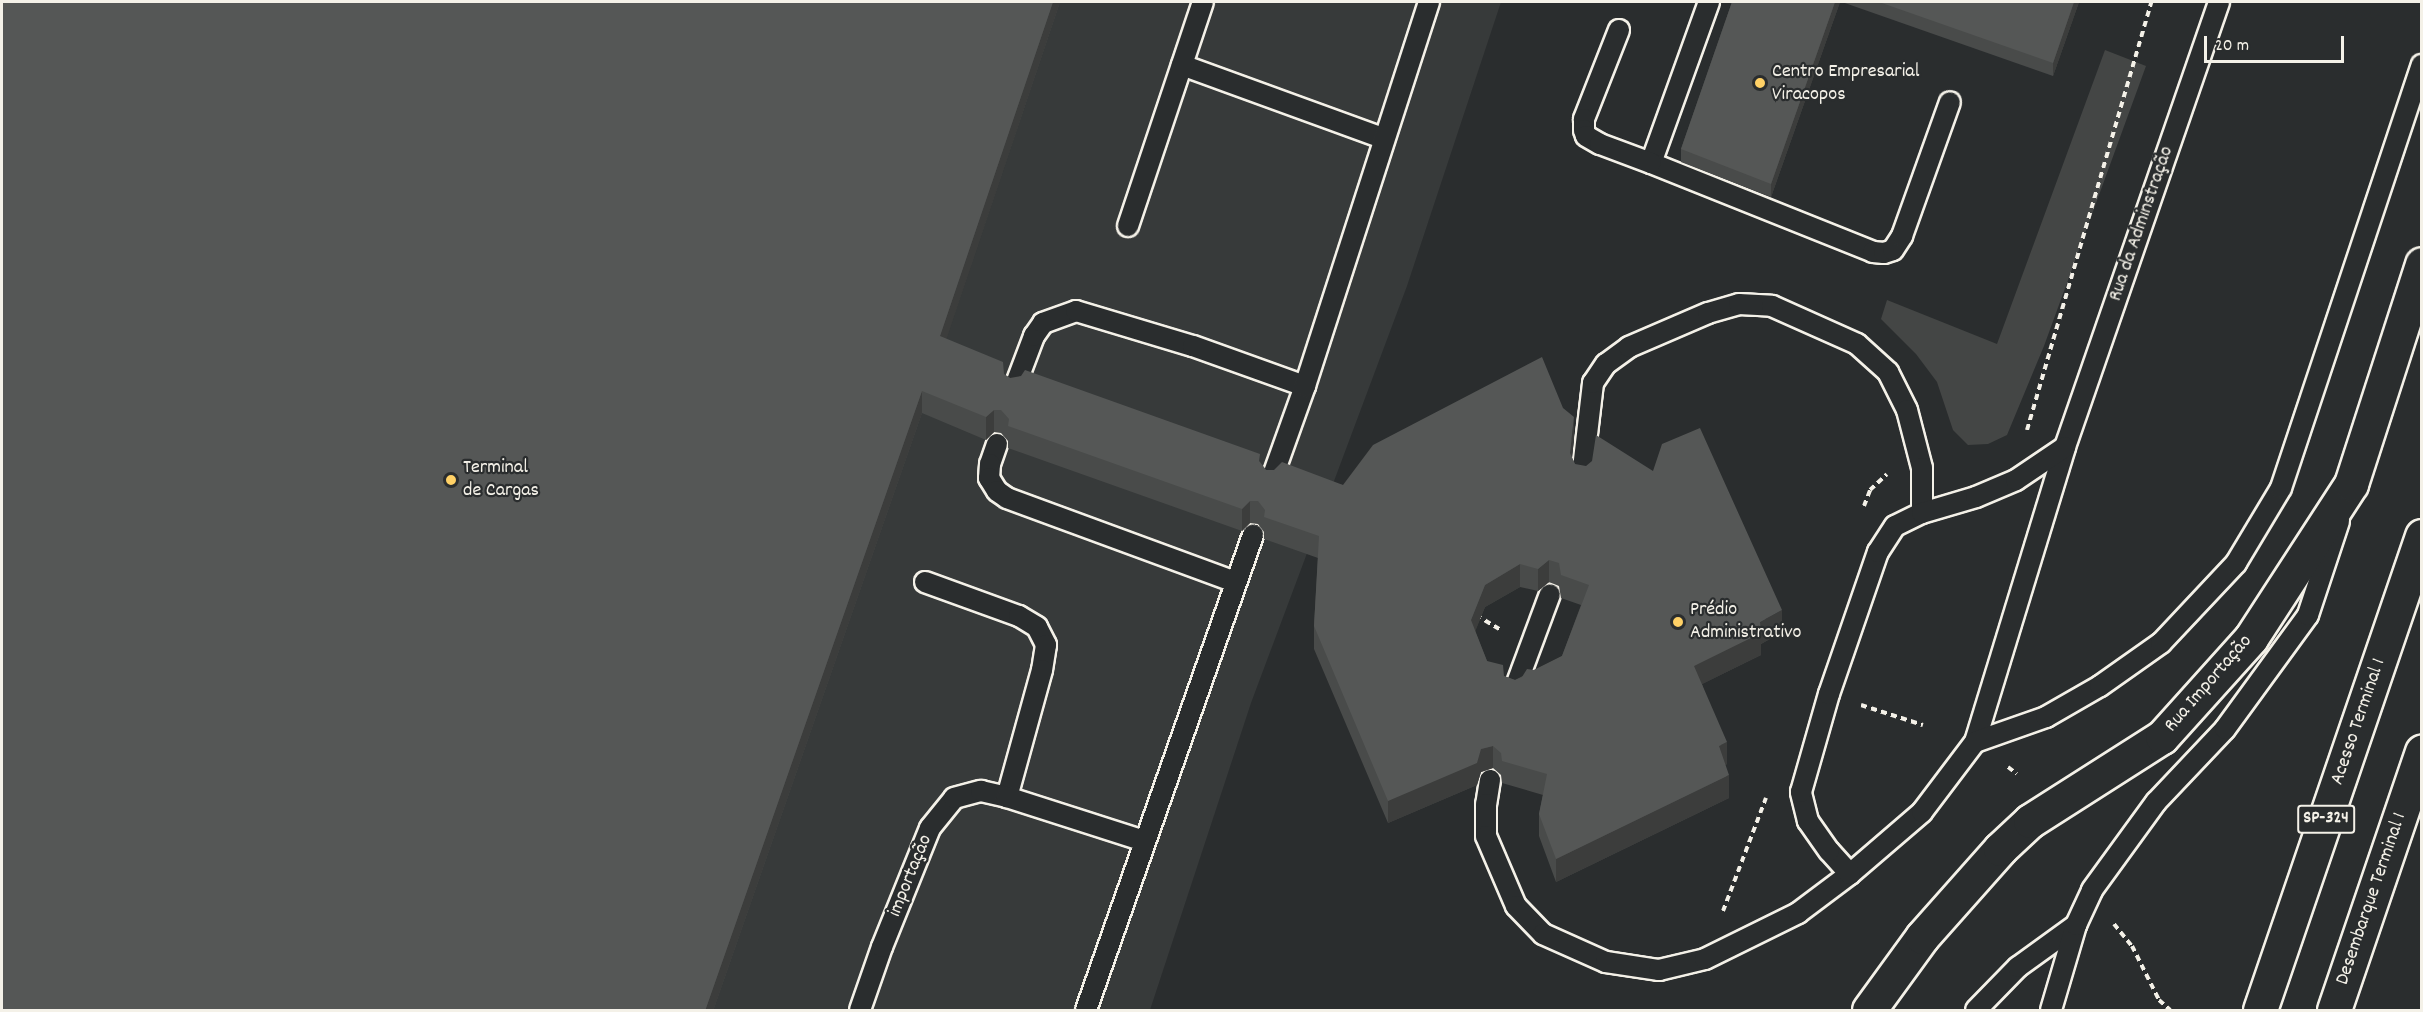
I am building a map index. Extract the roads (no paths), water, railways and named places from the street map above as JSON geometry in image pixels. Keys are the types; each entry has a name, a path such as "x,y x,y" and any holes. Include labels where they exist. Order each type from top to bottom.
{"street":[{"name":"Rua Importação","path":"1869,1011 1922,937 2007,842 2030,821 2162,737 2251,638 2351,484 2421,264"},
{"name":"Acesso Terminal 1","path":"2260,1011 2392,628 2421,536"},
{"name":"Desembarque Terminal 1","path":"2334,1011 2421,752"}],"lane":[{"path":"1128,226 1203,2"},
{"path":"1271,481 1305,386 1383,138 1429,2"},
{"path":"1651,163 1709,2"},
{"name":"Rua da Adminstração","path":"1975,742 2065,447 2219,2"},
{"path":"1619,30 1584,119 1586,136 1600,144 1873,252 1884,253 1893,250 1902,236 1950,102"},
{"path":"1490,780 1486,804 1486,836 1516,906 1543,934 1606,962 1659,970 1705,959 1798,913 1850,874 1922,812 1975,742 2046,717 2100,686 2161,643 2236,563 2281,488 2421,65"},
{"path":"1182,66 1383,138"},
{"path":"1582,477 1593,383 1606,364 1629,347 1708,314 1739,304 1772,306 1857,344 1888,372 1907,410 1922,468 1922,513"},
{"path":"1014,389 1034,336 1043,323 1076,312 1193,346 1305,386"},
{"path":"997,444 990,464 989,478 997,491 1007,498 1234,582"},
{"path":"1850,874 1829,851 1808,821 1801,792 1829,694 1878,552 1895,526 1922,513 1976,497 2016,480 2065,447"},
{"path":"2050,1011 2076,925 2092,890 2156,802 2225,729 2308,615 2351,484"},
{"path":"1086,1011 1234,582 1253,535"},
{"path":"925,582 1019,616 1037,627 1046,645 1042,670 1007,796"},
{"path":"1514,691 1550,594"},
{"name":"importação","path":"860,1011 882,947 930,828 954,798 981,791 1007,796 1144,841"},
{"path":"1976,1011 2018,967 2076,925"}],"place":[{"name":"Centro Empresarial Viracopos","path":"1760,83"},
{"name":"Terminal de Cargas","path":"451,480"},
{"name":"Prédio Administrativo","path":"1678,622"}]}
